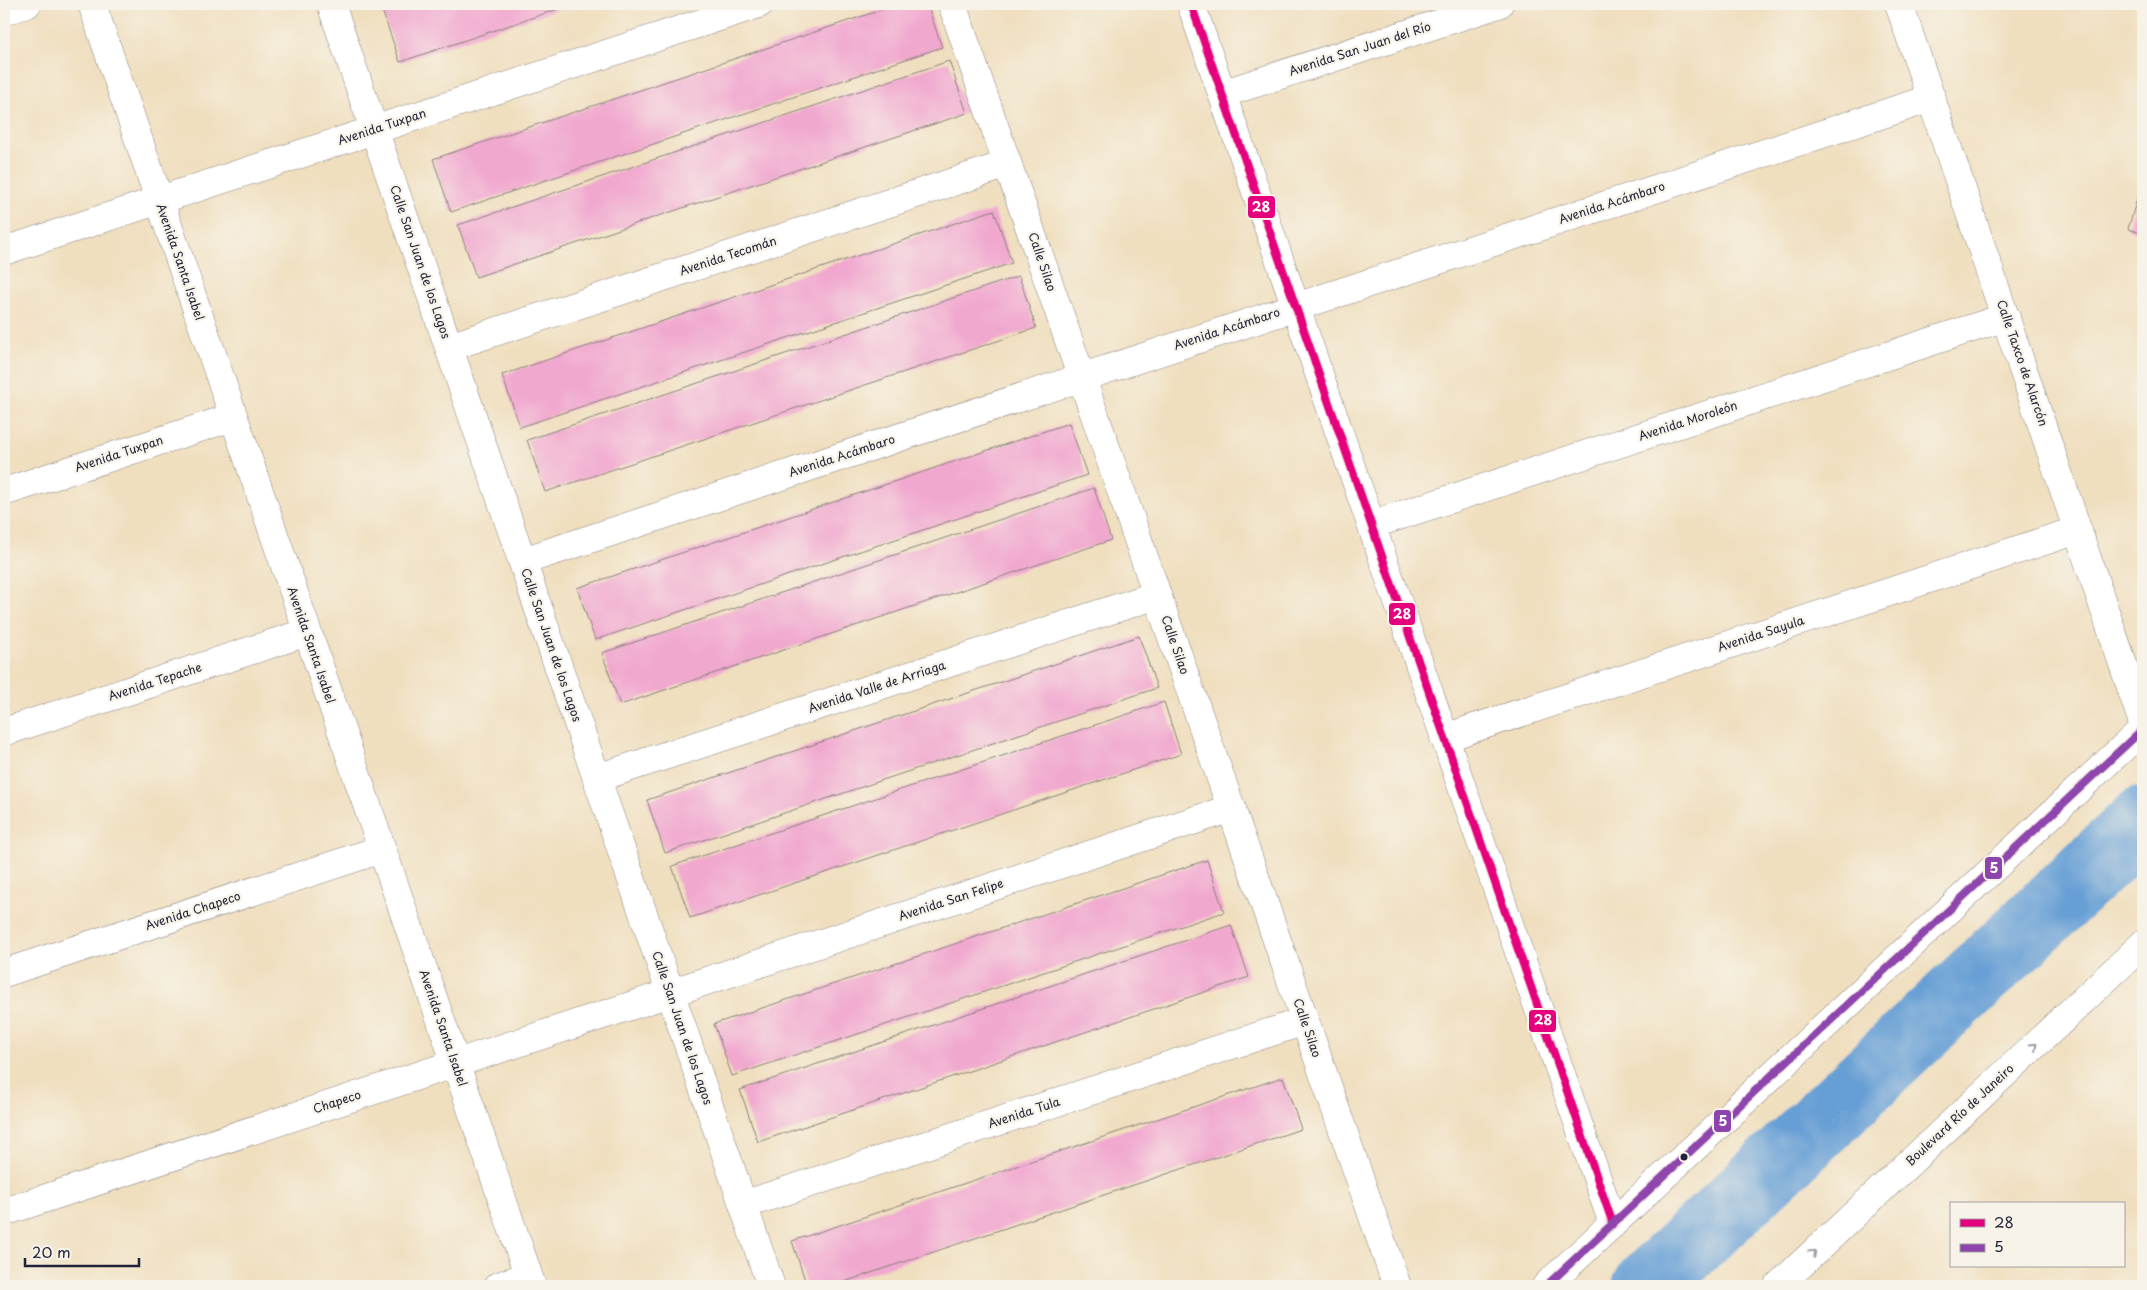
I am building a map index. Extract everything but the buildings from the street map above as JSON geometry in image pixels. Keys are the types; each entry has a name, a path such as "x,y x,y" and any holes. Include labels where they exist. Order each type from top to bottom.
{"street":[{"path":"4,11 27,4"},
{"name":"Avenida Santa Isabel","path":"92,4 530,1281"},
{"name":"Calle San Juan de los Lagos","path":"331,4 771,1286"},
{"name":"Avenida Tuxpan","path":"4,251 760,4"},
{"name":"Calle Silao","path":"952,4 1398,1286"},
{"path":"1191,4 1613,1224"},
{"name":"Avenida San Juan del Río","path":"1222,94 1499,4"},
{"name":"Calle Taxco de Alarcón","path":"1899,4 2143,722"},
{"name":"Avenida Acámbaro","path":"522,561 1932,98"},
{"name":"Avenida Tecomán","path":"448,347 1008,164"},
{"name":"Avenida Moroleón","path":"1371,525 2006,317"},
{"name":"Avenida Tuxpan","path":"4,492 233,417"},
{"name":"Avenida Sayula","path":"1444,738 2078,530"},
{"name":"Avenida Valle de Arriaga","path":"597,778 1157,595"},
{"name":"Avenida Tepache","path":"4,732 307,632"},
{"path":"1546,1286 2143,729"},
{"name":"Avenida San Felipe","path":"670,992 1232,808"},
{"name":"Avenida Chapeco","path":"4,973 382,850"},
{"name":"Boulevard Río de Janeiro","path":"1778,1286 2143,944"},
{"name":"Chapeco","path":"4,1212 670,992"},
{"name":"Avenida Tula","path":"743,1205 1305,1021"},
{"path":"498,1286 530,1281"}],"waterway":[{"path":"1647,1286 2143,821"}],"transit line":[{"name":"28","path":"1191,4 1613,1224"},
{"name":"5","path":"1546,1286 2143,729"}]}
